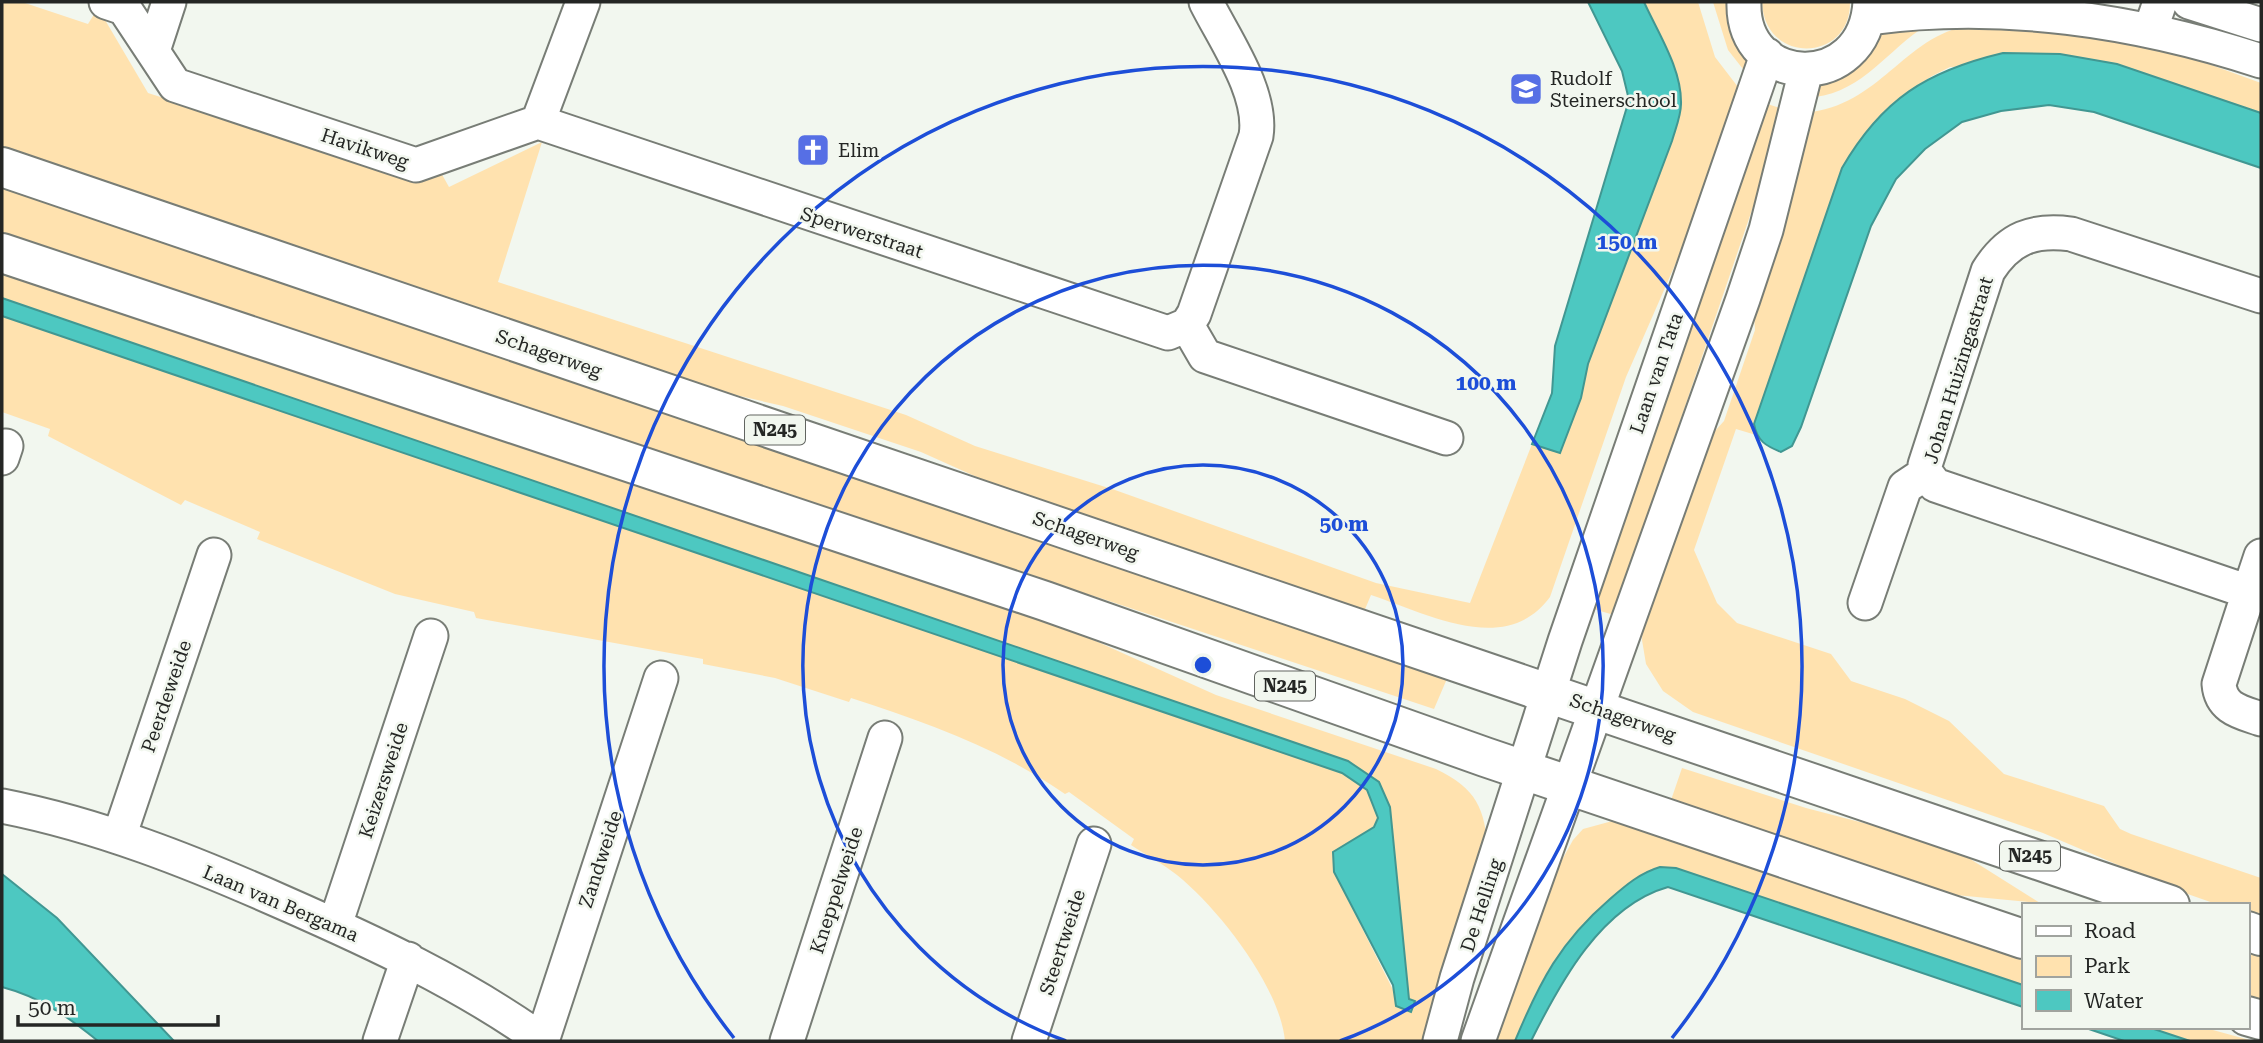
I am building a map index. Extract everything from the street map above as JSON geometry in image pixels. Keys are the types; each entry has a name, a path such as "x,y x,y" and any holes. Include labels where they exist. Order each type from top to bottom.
{"main road":[{"name":"Schagerweg","path":"2,167 2164,903"},
{"name":"N245","path":"2,253 1045,601 1526,771 2022,939"}],"street":[{"name":"Havikweg","path":"106,2 124,8 175,85 416,165 538,122"},
{"path":"153,51 169,2"},
{"path":"538,122 583,2"},
{"path":"1206,2 1253,94 1259,120 1194,314 1187,325 1205,356 1446,438"},
{"path":"1744,2 1748,29 1766,55 1779,63 1806,70 1828,65 1847,55 1857,45 1869,10 1939,7 1993,8 2073,16 2155,16 2198,41 2261,61"},
{"path":"2189,2 2261,25"},
{"name":"Laan van Tata","path":"1526,771 1549,692 1766,55"},
{"path":"1478,1041 1766,230 1806,70"},
{"name":"Sperwerstraat","path":"538,122 1168,333 1187,325"},
{"name":"Johan Huizingastraat","path":"2249,592 1935,485 1926,473 1927,457 1988,271 2004,250 2023,236 2048,232 2071,234 2261,296"},
{"name":"Johan Huizingastraat","path":"1866,603 1905,487 1926,473"},
{"name":"Peerdeweide","path":"119,837 214,555"},
{"path":"2261,556 2219,684 2220,693 2230,709 2261,719"},
{"name":"Keizersweide","path":"335,925 431,636"},
{"name":"Zandweide","path":"542,1041 661,678"},
{"name":"Kneppelweide","path":"787,1041 885,738"},
{"name":"De Helling","path":"1440,1041 1457,978 1526,771"},
{"name":"Laan van Bergama","path":"2,806 119,837 234,881 408,959 496,1008 542,1041"},
{"name":"Steertweide","path":"1029,1041 1094,844"},
{"path":"380,1041 408,959"}],"green space":[{"path":"2,2 22,2 88,24 98,8 148,93 402,174 440,171 449,187 542,142 498,282 906,415 975,446 1115,490 1376,583 1470,603 1532,444 1561,452 1581,398 1588,364 1672,141 1679,84 1644,2 1698,2 1715,57 1738,87 1737,102 1725,122 1678,258 1626,377 1550,597 1532,615 1511,625 1489,628 1441,620 1371,595 1363,614 1039,505 921,452 783,406 679,382 2,151"},
{"path":"1713,2 1738,2 1750,51 1750,78 1728,50"},
{"path":"1762,2 1850,2 1847,22 1837,37 1823,45 1807,48 1791,46 1777,37 1766,23"},
{"path":"1977,24 2156,45 2261,83 2261,113 2117,64 1950,67 1903,95 1842,168 1754,424 1756,435 1736,429 1694,550 1717,603 1737,623 1831,654 1851,681 1905,699 1949,721 2004,774 2104,806 2120,829 2131,834 2261,878 2261,919 2249,915 2249,903 2213,903 2043,833 1693,712 1663,691 1646,664 1642,640 1643,623 1705,442 1724,421 1755,330 1753,298 1812,112 1859,95 1913,52 1953,30"},
{"path":"1927,25 1848,87 1815,97 1813,89 1887,27"},
{"path":"1764,103 1786,110 1614,615 1590,608"},
{"path":"2,186 1449,674 1434,709 1100,598 945,552 2,233"},
{"path":"2,269 1080,634 1216,695 1436,769 1461,784 1476,801 1484,823 1488,852 1430,1041 1285,1041 1281,1020 1260,974 1228,928 1193,890 1172,871 1131,845 1134,839 1069,792 1065,794 1014,763 962,738 851,698 849,702 775,678 703,664 703,659 476,618 474,612 395,594 257,539 260,532 185,500 181,505 48,436 50,429 2,412 2,316 1342,773 1367,790 1378,818 1374,827 1333,852 1334,872 1395,994 1409,999 1390,807 1348,761 2,298"},
{"path":"1682,768 1806,808 1948,845 2040,903 1935,893 1669,806"},
{"path":"1616,820 1983,941 2022,960 2022,985 1676,868 1668,868 1645,877 1605,905 1587,922 1571,938 1547,973 1515,1041 1491,1041 1557,869 1573,840 1583,829"},
{"path":"2249,949 2261,952 2261,1003 2249,999"},
{"path":"2154,1029 2209,1029 2253,1041 2190,1041"}],"water":[{"path":"1588,2 1644,2 1678,78 1681,109 1672,141 1588,364 1581,398 1560,453 1532,444 1552,393 1555,346 1629,100 1622,71"},
{"path":"2003,53 2060,54 2117,64 2261,113 2261,168 2094,112 2049,105 2001,111 1962,122 1925,149 1896,179 1871,226 1792,446 1781,452 1767,445 1757,435 1754,424 1842,168 1873,123 1909,91 1951,69"},
{"path":"2,298 1348,761 1379,782 1390,807 1409,999 1415,1001 1411,1012 1396,1006 1393,985 1334,872 1333,852 1374,827 1378,818 1367,790 1342,773 2,316"},
{"path":"1660,867 1676,868 2022,985 2022,1007 1668,887 1644,897 1622,911 1603,929 1569,972 1531,1041 1515,1041 1543,981 1565,947 1610,899 1646,873"},
{"path":"2,874 57,918 174,1041 98,1041 53,1008 2,987"},
{"path":"2089,1029 2154,1029 2190,1041 2124,1041"}],"place":[{"name":"Rudolf Steinerschool","path":"1526,89"},
{"name":"Elim","path":"813,150"}]}
